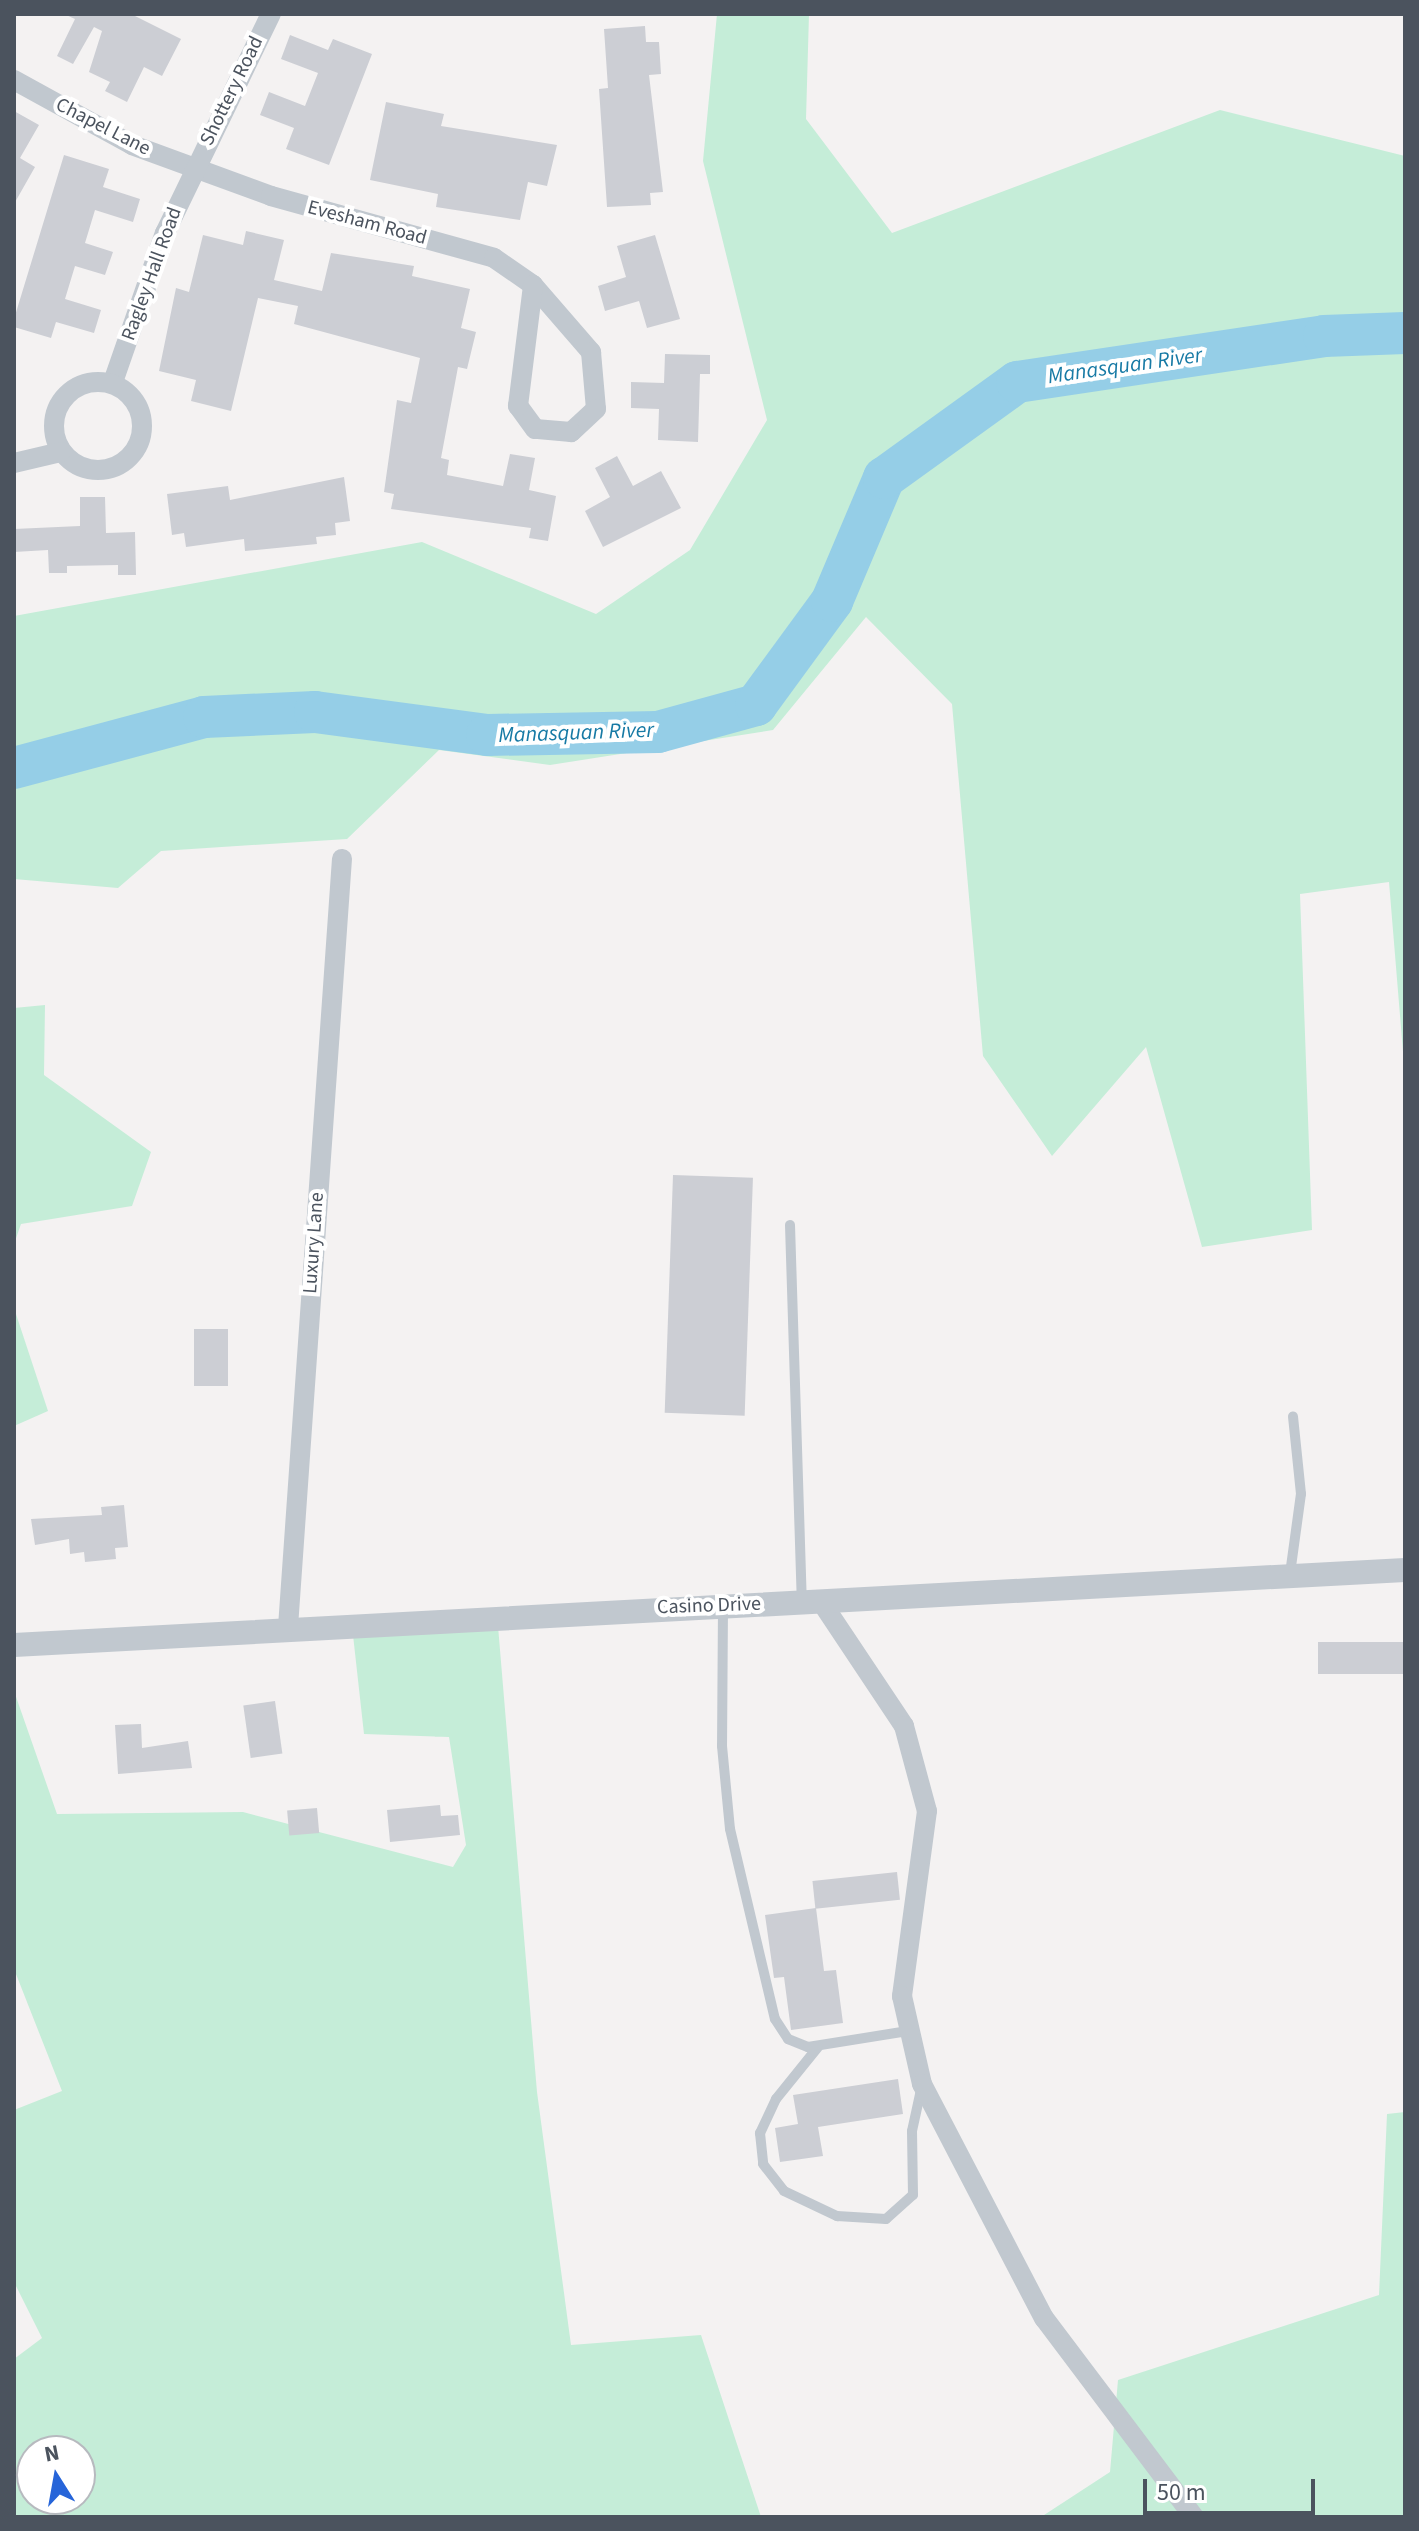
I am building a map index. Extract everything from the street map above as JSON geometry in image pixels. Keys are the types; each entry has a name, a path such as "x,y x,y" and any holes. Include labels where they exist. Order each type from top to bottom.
{"street":[{"name":"Shottery Road","path":"194,168 271,14"},
{"name":"Chapel Lane","path":"14,80 132,145 194,168"},
{"name":"Evesham Road","path":"194,168 271,196 494,258 533,285 591,352 596,409 571,432 535,429 518,406 533,285"},
{"name":"Ragley Hall Road","path":"113,382 194,168"},
{"path":"14,463 61,452 97,470 132,455 142,429 140,413 113,382 82,385 60,405 54,430 61,452"},
{"name":"Luxury Lane","path":"288,1627 342,859"},
{"name":"Casino Drive","path":"14,1645 288,1627 812,1603 1405,1570"},
{"path":"812,1603 904,1726 927,1811 908,1919 902,1996 922,2084 1044,2318 1194,2517"}],"lane":[{"path":"790,1225 812,1603"},
{"path":"1290,1576 1301,1494 1293,1416"},
{"path":"723,1606 722,1746 730,1829 775,2019 788,2039 818,2047 908,2031"},
{"path":"818,2047 776,2099 760,2133 763,2164 784,2191 837,2216 886,2219 913,2195 912,2131 922,2084"}],"green space":[{"path":"717,14 809,14 806,119 892,233 1220,110 1405,156 1405,1076 1389,882 1300,894 1312,1230 1202,1247 1146,1047 1052,1156 983,1056 952,704 866,617 773,730 550,765 439,750 347,839 161,851 118,888 14,879 14,616 422,542 596,614 690,550 767,420 703,161"},
{"path":"45,1005 44,1075 151,1152 132,1206 21,1224 14,1244 14,1008"},
{"path":"14,1308 48,1411 14,1426"},
{"path":"498,1626 537,2092 571,2345 701,2335 761,2517 14,2517 14,2359 42,2338 14,2282 14,2110 62,2091 14,1969 14,1691 57,1814 243,1812 453,1867 466,1845 449,1737 364,1734 353,1635"},
{"path":"1405,2112 1405,2517 1041,2517 1110,2472 1118,2380 1379,2295 1387,2114"}],"building":[{"path":"64,14 131,14 181,39 162,76 144,67 127,102 105,91 110,82 89,72 102,31 94,27 73,64 57,56 75,19"},
{"path":"645,26 646,42 659,42 661,74 649,75 663,192 650,193 651,205 607,207 599,89 608,88 604,29"},
{"path":"290,35 328,50 333,39 372,54 329,165 286,149 294,128 260,115 269,92 305,106 318,73 281,59"},
{"path":"386,102 444,114 441,126 557,145 547,186 528,182 520,220 436,207 438,194 370,180"},
{"path":"14,111 39,125 20,158 35,167 14,204"},
{"path":"64,155 109,169 103,187 140,199 133,222 95,210 85,243 113,252 105,275 75,266 65,299 101,310 94,333 56,322 51,338 14,327 14,319"},
{"path":"246,231 284,240 274,280 322,291 331,253 414,266 412,276 470,289 461,328 476,332 467,369 458,367 441,458 449,460 447,475 503,486 510,454 535,458 529,490 556,496 548,541 529,538 531,528 391,509 394,494 384,492 397,400 411,403 420,358 294,324 298,306 258,298 231,411 191,401 196,380 159,371 176,288 189,292 203,235 243,245"},
{"path":"655,235 680,319 647,328 639,301 605,311 598,286 626,277 617,246"},
{"path":"665,354 710,355 710,374 700,374 698,442 658,440 659,409 631,408 631,382 664,383"},
{"path":"617,456 633,486 661,471 681,508 603,547 585,511 610,497 595,468"},
{"path":"344,477 350,521 335,523 336,535 316,537 317,544 245,551 244,539 186,547 184,533 172,535 167,494 228,486 230,500"},
{"path":"80,497 105,497 106,533 135,532 136,575 118,575 118,565 67,566 67,573 49,573 48,550 14,552 14,529 80,526"},
{"path":"673,1175 753,1178 745,1416 665,1413"},
{"path":"194,1329 228,1329 228,1386 194,1386"},
{"path":"124,1505 128,1547 115,1548 116,1559 85,1562 84,1552 70,1554 69,1539 35,1545 31,1519 102,1515 101,1507"},
{"path":"1318,1642 1405,1642 1405,1674 1318,1674"},
{"path":"275,1701 282,1753 251,1758 243,1705"},
{"path":"141,1724 142,1748 188,1741 192,1768 118,1774 115,1725"},
{"path":"440,1805 441,1816 458,1815 460,1835 390,1842 387,1810"},
{"path":"317,1808 319,1833 289,1836 287,1811"},
{"path":"897,1872 900,1900 815,1909 812,1881"},
{"path":"816,1908 824,1971 836,1970 843,2023 791,2030 784,1977 774,1978 765,1915"},
{"path":"898,2079 903,2114 818,2127 823,2156 780,2162 775,2128 798,2124 793,2095"}],"waterway":[{"name":"Manasquan River","path":"14,768 204,717 315,712 487,735 658,732 756,705 832,601 884,478 1017,382 1324,336 1405,333"}]}
